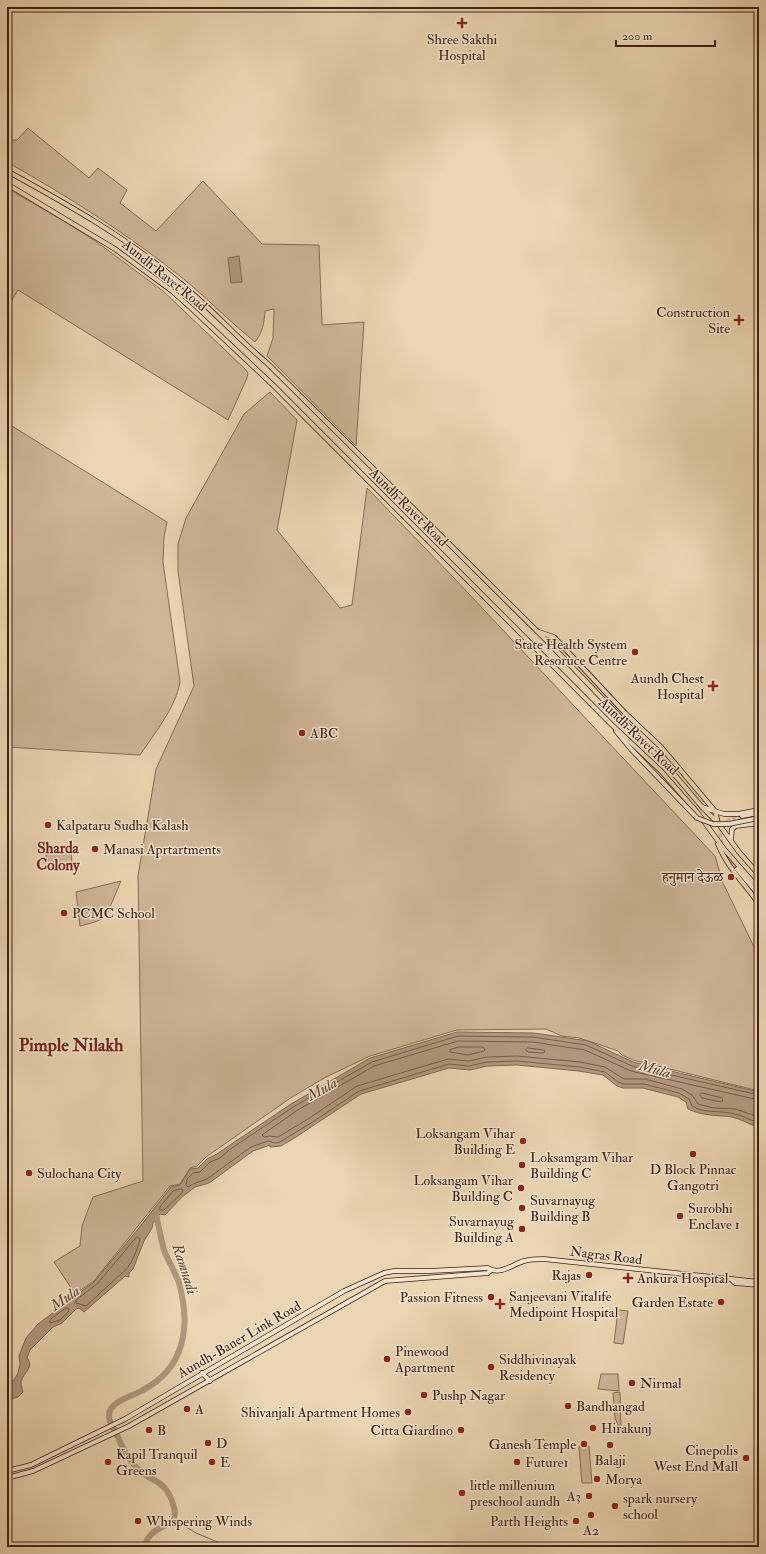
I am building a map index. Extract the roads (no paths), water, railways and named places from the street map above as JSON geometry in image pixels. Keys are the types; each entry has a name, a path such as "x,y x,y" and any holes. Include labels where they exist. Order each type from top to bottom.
{"main road":[{"name":"Aundh Ravet Road","path":"7,171 51,195 102,226 180,282 267,364 537,632 668,767 702,807 718,823 731,842 759,875"},
{"name":"Aundh Ravet Road","path":"7,184 115,249 191,308 273,385 612,725 662,771 697,812 717,841 759,889"},
{"path":"537,632 554,637 625,713 661,747 715,811 718,823"},
{"path":"612,725 631,749 697,818 713,824 729,824 759,818"},
{"path":"702,807 731,814 759,810"},
{"path":"742,816 759,813"},
{"path":"731,842 730,837 732,829 736,826 759,823"},
{"path":"717,841 721,852 733,872 759,904"},
{"path":"737,870 759,895"},
{"name":"Nagras Road","path":"503,1270 523,1261 544,1259 759,1282"},
{"name":"Aundh-Baner Link Road","path":"7,1471 31,1464 125,1419 344,1291 384,1273 394,1271 488,1268 491,1270 503,1270"},
{"name":"Aundh-Baner Link Road","path":"7,1478 33,1472 129,1426 385,1281 488,1273 491,1270"},
{"name":"Nagras Road","path":"732,1280 735,1283 759,1285"},
{"path":"254,1343 261,1351"},
{"path":"202,1373 210,1381"},
{"path":"736,1547 759,1546"}],"water":[{"path":"239,256 242,282 231,283 228,258"},
{"name":"Mula","path":"457,1032 534,1033 588,1041 633,1062 759,1092 759,1127 732,1117 699,1113 688,1109 686,1102 678,1097 643,1088 623,1088 617,1086 603,1075 579,1071 517,1065 487,1066 470,1070 449,1068 361,1094 281,1146 270,1147 270,1145 253,1151 209,1183 195,1187 182,1197 165,1215 160,1214 153,1223 152,1228 144,1241 133,1269 129,1273 129,1277 125,1276 84,1312 79,1308 76,1309 62,1323 53,1327 30,1350 27,1358 30,1364 21,1382 23,1392 18,1397 7,1400 7,1383 14,1380 18,1373 20,1364 19,1356 26,1338 38,1324 94,1282 171,1187 180,1185 190,1169 198,1168 207,1159 217,1154 291,1104 370,1058"}],"waterway":[{"name":"Ramnadi","path":"145,1547 147,1540 151,1535 174,1518 174,1508 165,1488 141,1472 130,1459 111,1424 109,1414 111,1409 118,1402 143,1390 157,1381 168,1370 176,1358 181,1344 184,1330 183,1299 179,1283 164,1250 156,1215"},
{"path":"173,1519 196,1533 229,1547"}],"tunnel":[{"path":"737,869 726,854 720,838 724,825 731,820 742,816"}],"place":[{"name":"Shree Sakthi Hospital","path":"462,23"},
{"name":"Construction Site","path":"739,320"},
{"name":"State Health System Resoruce Centre","path":"635,652"},
{"name":"Aundh Chest Hospital","path":"713,686"},
{"name":"ABC","path":"302,733"},
{"name":"Kalpataru Sudha Kalash","path":"48,825"},
{"name":"Manasi Aprtartments","path":"95,849"},
{"name":"हनुमान देऊळ","path":"731,877"},
{"name":"PCMC School","path":"64,913"},
{"name":"Loksangam Vihar Building E","path":"523,1141"},
{"name":"D Block Pinnac Gangotri","path":"693,1154"},
{"name":"Loksamgam Vihar Building C","path":"522,1165"},
{"name":"Sulochana City","path":"29,1173"},
{"name":"Loksangam Vihar Building C","path":"521,1188"},
{"name":"Suvarnayug Building B","path":"522,1208"},
{"name":"Surobhi Enclave 1","path":"680,1216"},
{"name":"Suvarnayug Building A","path":"522,1229"},
{"name":"Rajas","path":"589,1275"},
{"name":"Ankura Hospital","path":"628,1278"},
{"name":"Passion Fitness","path":"491,1297"},
{"name":"Garden Estate","path":"721,1302"},
{"name":"Sanjeevani Vitalife Medipoint Hospital","path":"500,1304"},
{"name":"Pinewood Apartment","path":"387,1359"},
{"name":"Siddhivinayak Residency","path":"491,1367"},
{"name":"Nirmal","path":"632,1383"},
{"name":"Pushp Nagar","path":"424,1395"},
{"name":"Bandhangad","path":"568,1406"},
{"name":"A","path":"187,1409"},
{"name":"Shivanjali Apartment Homes","path":"408,1412"},
{"name":"Hirakunj","path":"593,1428"},
{"name":"B","path":"149,1430"},
{"name":"Citta Giardino","path":"461,1430"},
{"name":"D","path":"208,1443"},
{"name":"Ganesh Temple","path":"584,1444"},
{"name":"Balaji","path":"610,1445"},
{"name":"Cinepolis West End Mall","path":"746,1458"},
{"name":"Kapil Tranquil Greens","path":"108,1462"},
{"name":"E","path":"212,1462"},
{"name":"Future1","path":"517,1462"},
{"name":"Morya","path":"597,1479"},
{"name":"little millenium preschool aundh","path":"462,1493"},
{"name":"A3","path":"589,1496"},
{"name":"spark nursery school","path":"615,1506"},
{"name":"A2","path":"591,1515"},
{"name":"Whispering Winds","path":"138,1521"},
{"name":"Parth Heights","path":"576,1521"}],"district":[{"name":"Sharda Colony","path":"58,856"},
{"name":"Pimple Nilakh","path":"71,1045"}]}
